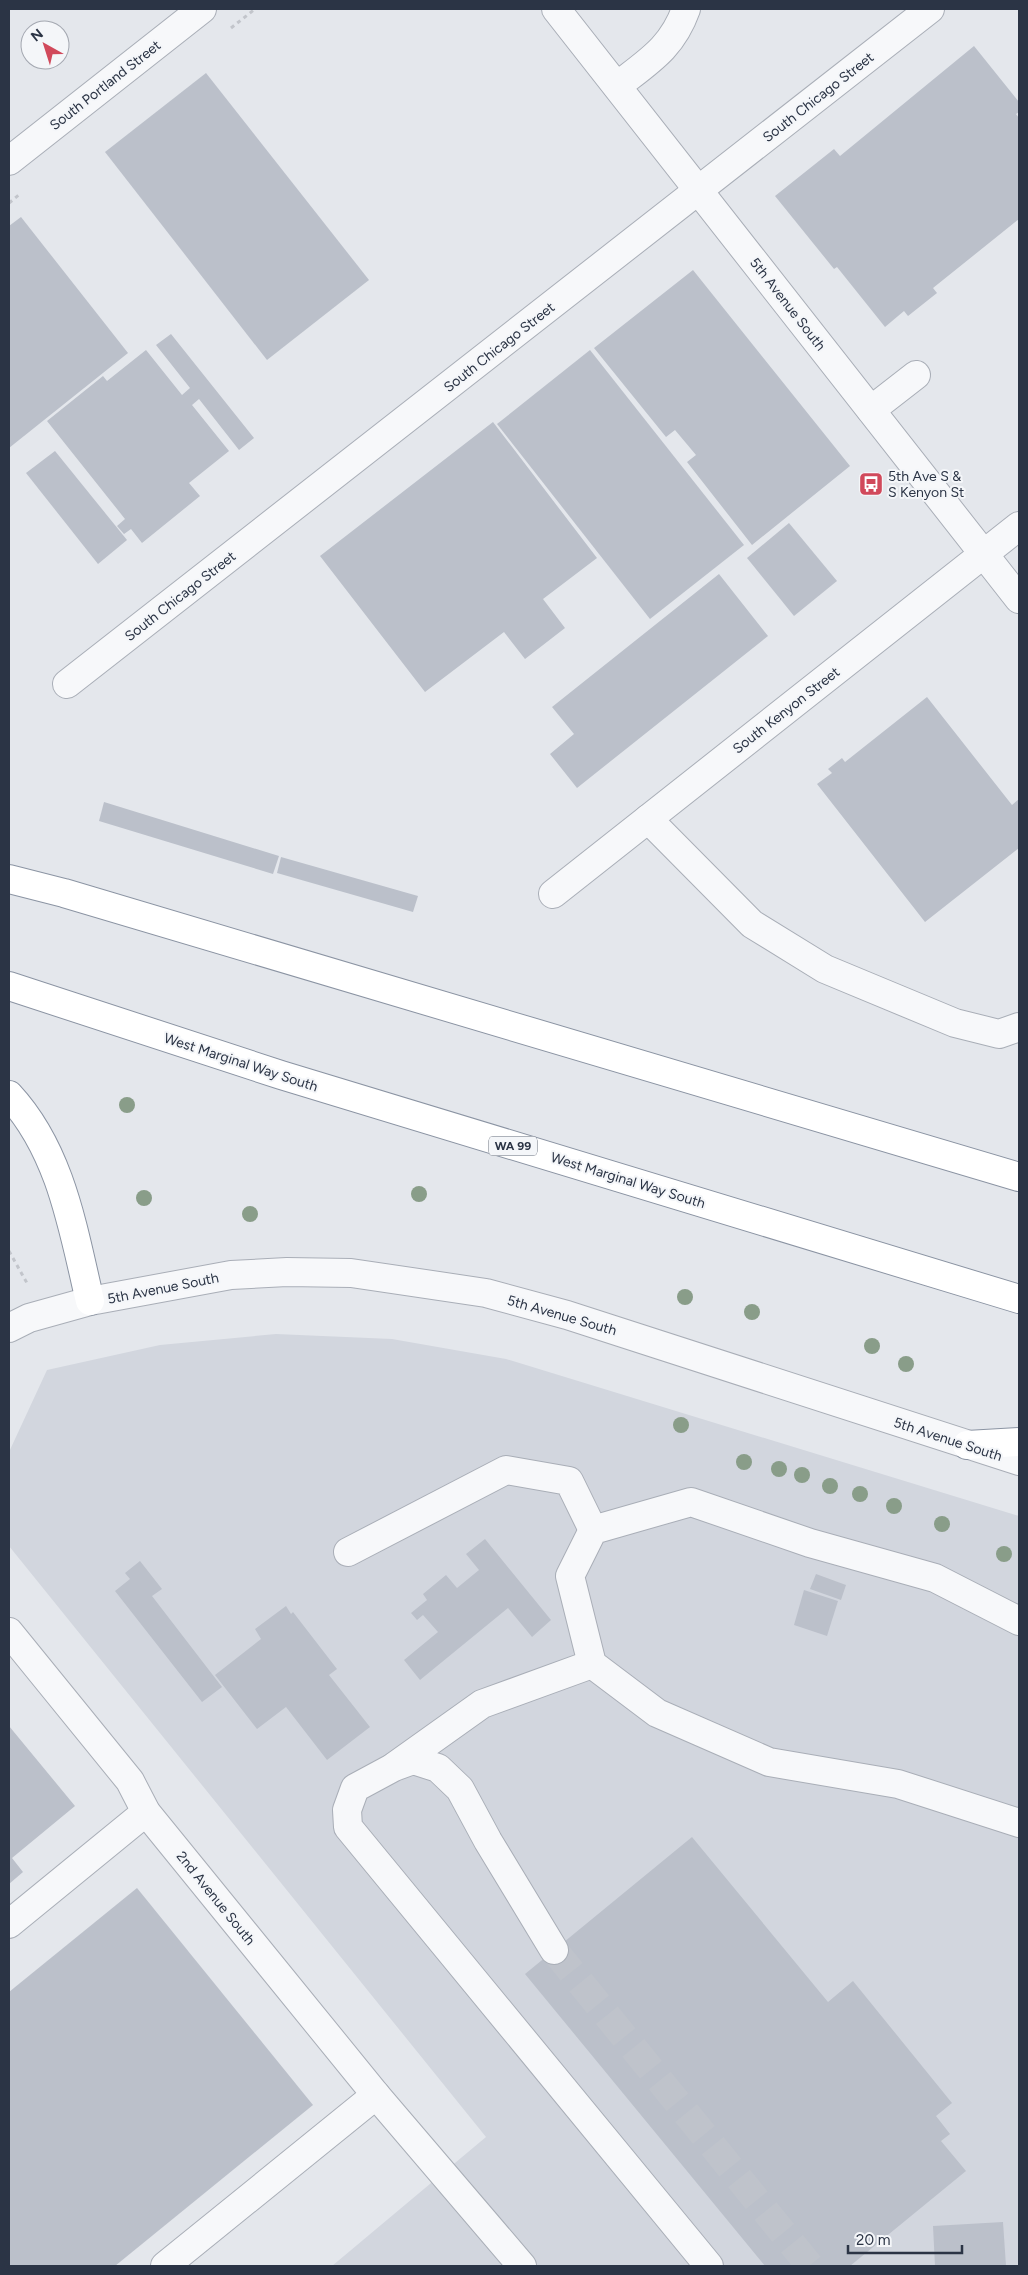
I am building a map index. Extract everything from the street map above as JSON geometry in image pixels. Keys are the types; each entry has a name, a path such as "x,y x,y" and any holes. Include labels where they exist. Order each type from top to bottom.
{"highway":[{"path":"9,879 64,893 411,995 1019,1177"},
{"name":"West Marginal Way South","path":"9,986 281,1076 1019,1299"},
{"path":"9,1095 22,1109 41,1139 65,1194 90,1301"},
{"path":"967,1445 1019,1442"}],"street":[{"name":"South Portland Street","path":"9,161 202,9"},
{"name":"5th Avenue South","path":"556,9 1019,599"},
{"path":"617,86 660,52 679,29 686,9"},
{"name":"South Chicago Street","path":"67,684 930,9"},
{"path":"871,410 916,375"},
{"name":"South Kenyon Street","path":"553,894 1019,526"},
{"path":"648,819 752,924 825,969 955,1023 999,1034 1019,1027"},
{"name":"5th Avenue South","path":"90,1301 231,1275 287,1272 351,1273 486,1293 567,1315 1019,1461"},
{"path":"9,1328 29,1318 90,1301"},
{"path":"348,1552 506,1470 569,1481 593,1530"},
{"path":"1019,1621 935,1578 810,1543 692,1502 593,1530 570,1576 592,1664 658,1713 769,1762 898,1784 1019,1824"},
{"name":"2nd Avenue South","path":"9,1632 130,1781 146,1812 376,2095 522,2266"},
{"path":"592,1664 482,1704 394,1766 355,1788 347,1810 348,1827 709,2266"},
{"path":"394,1766 413,1760 438,1768 460,1789 488,1841 554,1950"},
{"path":"9,1924 146,1812"},
{"path":"165,2266 376,2095"}],"path":[{"path":"9,1251 15,1260"}],"shaded area":[{"path":"276,1334 392,1339 506,1359 1019,1516 1019,2266 332,2266 486,2137 9,1546 9,1452 47,1370 160,1345"}],"building":[{"path":"974,46 1019,102 1019,112 1016,114 1019,118 1019,219 933,288 937,293 908,316 904,311 885,327 837,267 834,269 775,196 834,149 840,156"},
{"path":"206,73 369,280 267,360 105,152"},
{"path":"21,217 128,353 9,448 9,226"},
{"path":"693,270 850,466 752,545 687,462 696,455 675,430 666,437 594,348"},
{"path":"171,334 254,438 239,450 199,399 192,405 229,451 189,483 200,496 142,543 131,529 124,534 117,526 125,519 47,421 103,376 107,381 146,350 182,395 190,388 156,345"},
{"path":"590,350 744,545 650,619 497,424"},
{"path":"493,422 597,558 543,599 565,628 525,659 504,632 425,692 320,556"},
{"path":"55,451 127,540 98,564 26,473"},
{"path":"789,523 837,581 794,616 747,558"},
{"path":"719,574 768,636 577,788 550,754 574,734 552,707"},
{"path":"927,697 1012,805 1019,799 1019,848 925,922 817,784 832,773 828,769 842,758 845,762"},
{"path":"104,802 279,856 273,874 99,821"},
{"path":"281,857 418,896 413,912 277,873"},
{"path":"485,1539 551,1620 532,1637 508,1608 420,1680 404,1660 438,1632 423,1615 417,1620 411,1613 427,1600 423,1594 446,1575 457,1588 479,1570 466,1554"},
{"path":"140,1561 162,1589 152,1596 222,1687 202,1702 115,1591 130,1579 125,1573"},
{"path":"816,1574 846,1585 841,1600 810,1589"},
{"path":"804,1590 838,1601 827,1636 794,1625"},
{"path":"286,1606 291,1614 293,1612 337,1669 329,1675 370,1727 327,1760 286,1707 257,1729 215,1675 261,1639 255,1629"},
{"path":"9,1726 75,1806 12,1858 23,1872 9,1884"},
{"path":"692,1837 828,2002 853,1981 952,2103 936,2116 950,2134 941,2141 966,2171 850,2266 765,2266 525,1974"},
{"path":"137,1888 313,2105 115,2266 9,2266 9,1992"},
{"path":"1003,2222 1006,2266 935,2266 933,2226"}],"tunnel":[{"path":"554,1950 810,2266"}],"place":[{"name":"5th Ave S & S Kenyon St","path":"871,484"}]}
